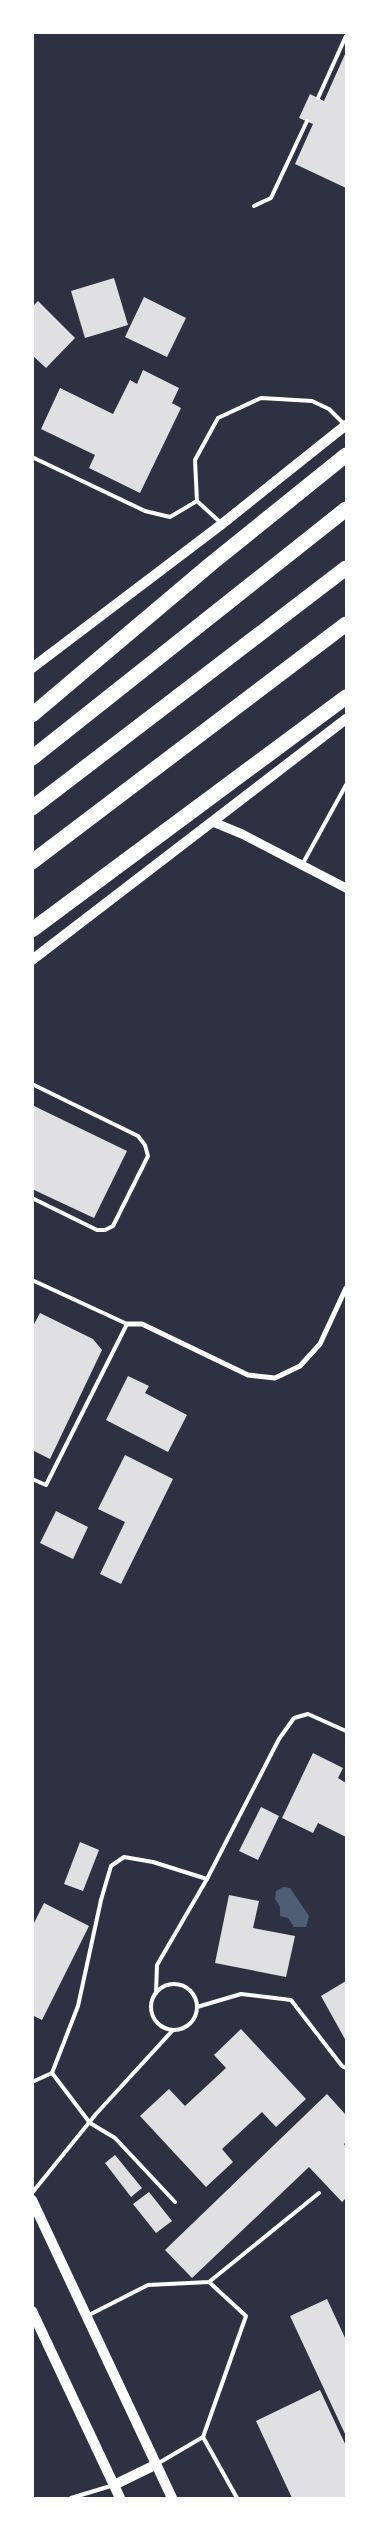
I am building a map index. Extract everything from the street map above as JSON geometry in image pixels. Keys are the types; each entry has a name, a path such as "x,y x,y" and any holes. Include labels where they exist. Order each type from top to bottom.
{"highway":[{"path":"32,715 212,563 346,455"},
{"path":"32,758 346,510"},
{"path":"32,808 346,568"},
{"path":"32,862 346,624"},
{"path":"32,930 346,697"}],"main road":[{"path":"32,668 222,524 346,425"},
{"path":"32,960 346,719"},
{"path":"32,2200 172,2498"},
{"path":"32,2311 120,2498"},
{"path":"114,2485 155,2465"}],"street":[{"path":"213,822 346,888"},
{"path":"127,1324 142,1324 248,1375 275,1378 300,1366 320,1344 346,1288"}],"lane":[{"path":"318,98 346,36"},
{"path":"254,206 271,198 307,121"},
{"path":"222,524 197,500 195,460 218,418 261,398 312,401 328,409 346,425"},
{"path":"32,457 146,511 170,517 197,500"},
{"path":"302,865 346,785"},
{"path":"32,1084 138,1136 145,1145 148,1156 113,1226 105,1230 97,1230 32,1198"},
{"path":"32,1280 127,1324 46,1485 32,1479"},
{"path":"173,2030 158,2024 153,2017 151,2009 156,1993 157,1965 207,1879 279,1739 294,1718 308,1714 346,1732"},
{"path":"32,2082 52,2073 78,2006 100,1900 112,1866 124,1856 153,1862 207,1879"},
{"path":"32,2193 90,2122 173,2030 190,2024 196,2016 197,2007 193,1993 181,1985 167,1985 156,1993"},
{"path":"197,2007 241,1994 291,2000 342,2066 346,2068"},
{"path":"52,2073 90,2122 115,2138 175,2202"},
{"path":"86,2316 148,2285 209,2282 319,2193"},
{"path":"155,2465 203,2437 246,2316 209,2282"},
{"path":"203,2437 238,2498"},
{"path":"70,2498 114,2485"}],"water":[{"path":"283,1887 290,1888 309,1916 306,1927 294,1927 288,1918 280,1916 280,1907 275,1899 276,1891"}],"building":[{"path":"346,52 346,188 295,164 313,124 299,118 310,94 324,101"},
{"path":"114,278 128,325 85,338 71,291"},
{"path":"144,297 186,318 167,357 125,337"},
{"path":"38,301 75,338 46,368 32,355 32,307"},
{"path":"143,370 179,388 172,403 181,408 140,493 89,468 95,455 41,429 60,388 113,414 130,380 137,384"},
{"path":"32,1105 127,1151 94,1218 32,1189"},
{"path":"40,1313 93,1339 102,1350 50,1459 32,1450 32,1328"},
{"path":"128,1376 149,1386 145,1393 187,1415 168,1452 106,1420"},
{"path":"125,1455 173,1479 121,1584 100,1574 125,1522 98,1509"},
{"path":"56,1511 88,1527 73,1559 40,1543"},
{"path":"313,1753 343,1768 338,1778 346,1783 346,1837 318,1823 313,1833 282,1818"},
{"path":"261,1807 279,1816 258,1860 239,1851"},
{"path":"80,1842 99,1850 83,1891 64,1884"},
{"path":"229,1895 259,1901 253,1928 295,1936 286,1977 215,1963"},
{"path":"44,1903 89,1926 42,2020 32,2015 32,1927"},
{"path":"346,1981 346,2041 321,1996"},
{"path":"241,2029 306,2099 276,2127 262,2112 222,2149 233,2162 206,2187 140,2116 169,2089 185,2106 226,2068 214,2055"},
{"path":"327,2094 346,2115 346,2142 344,2144 346,2147 346,2198 342,2202 309,2167 192,2278 165,2250"},
{"path":"115,2155 142,2188 131,2197 105,2163"},
{"path":"149,2192 172,2221 156,2233 133,2204"},
{"path":"327,2299 346,2340 346,2436 290,2316"},
{"path":"320,2390 346,2446 346,2498 292,2498 256,2421"}]}
